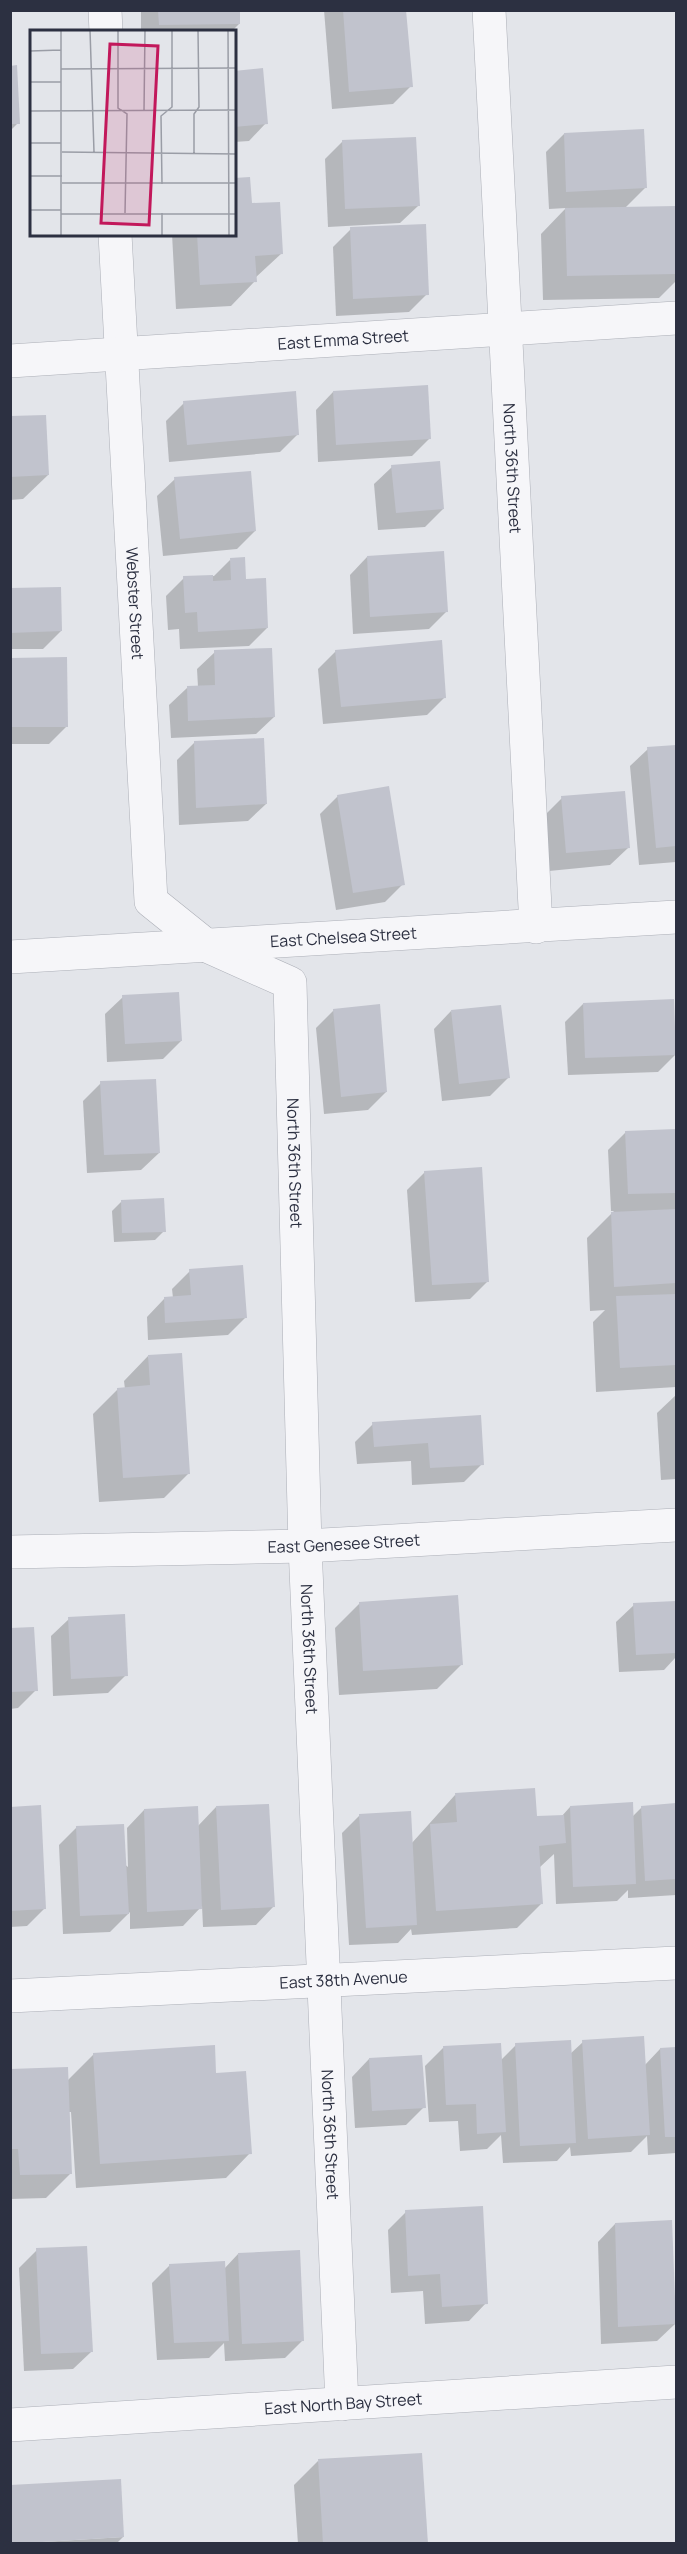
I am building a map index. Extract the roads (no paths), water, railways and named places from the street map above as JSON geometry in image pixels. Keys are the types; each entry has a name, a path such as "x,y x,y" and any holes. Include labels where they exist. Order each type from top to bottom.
{"street":[{"path":"105,10 106,30"},
{"name":"North 36th Street","path":"489,10 536,927"},
{"name":"Webster Street","path":"115,236 151,901 207,946"},
{"name":"East Emma Street","path":"10,361 676,318"},
{"name":"East Chelsea Street","path":"10,957 676,917"},
{"name":"North 36th Street","path":"207,946 290,983 305,1546 342,2404"},
{"name":"East Genesee Street","path":"10,1552 305,1546 676,1525"},
{"name":"East 38th Avenue","path":"10,1996 676,1963"},
{"name":"East North Bay Street","path":"10,2425 676,2382"}]}
